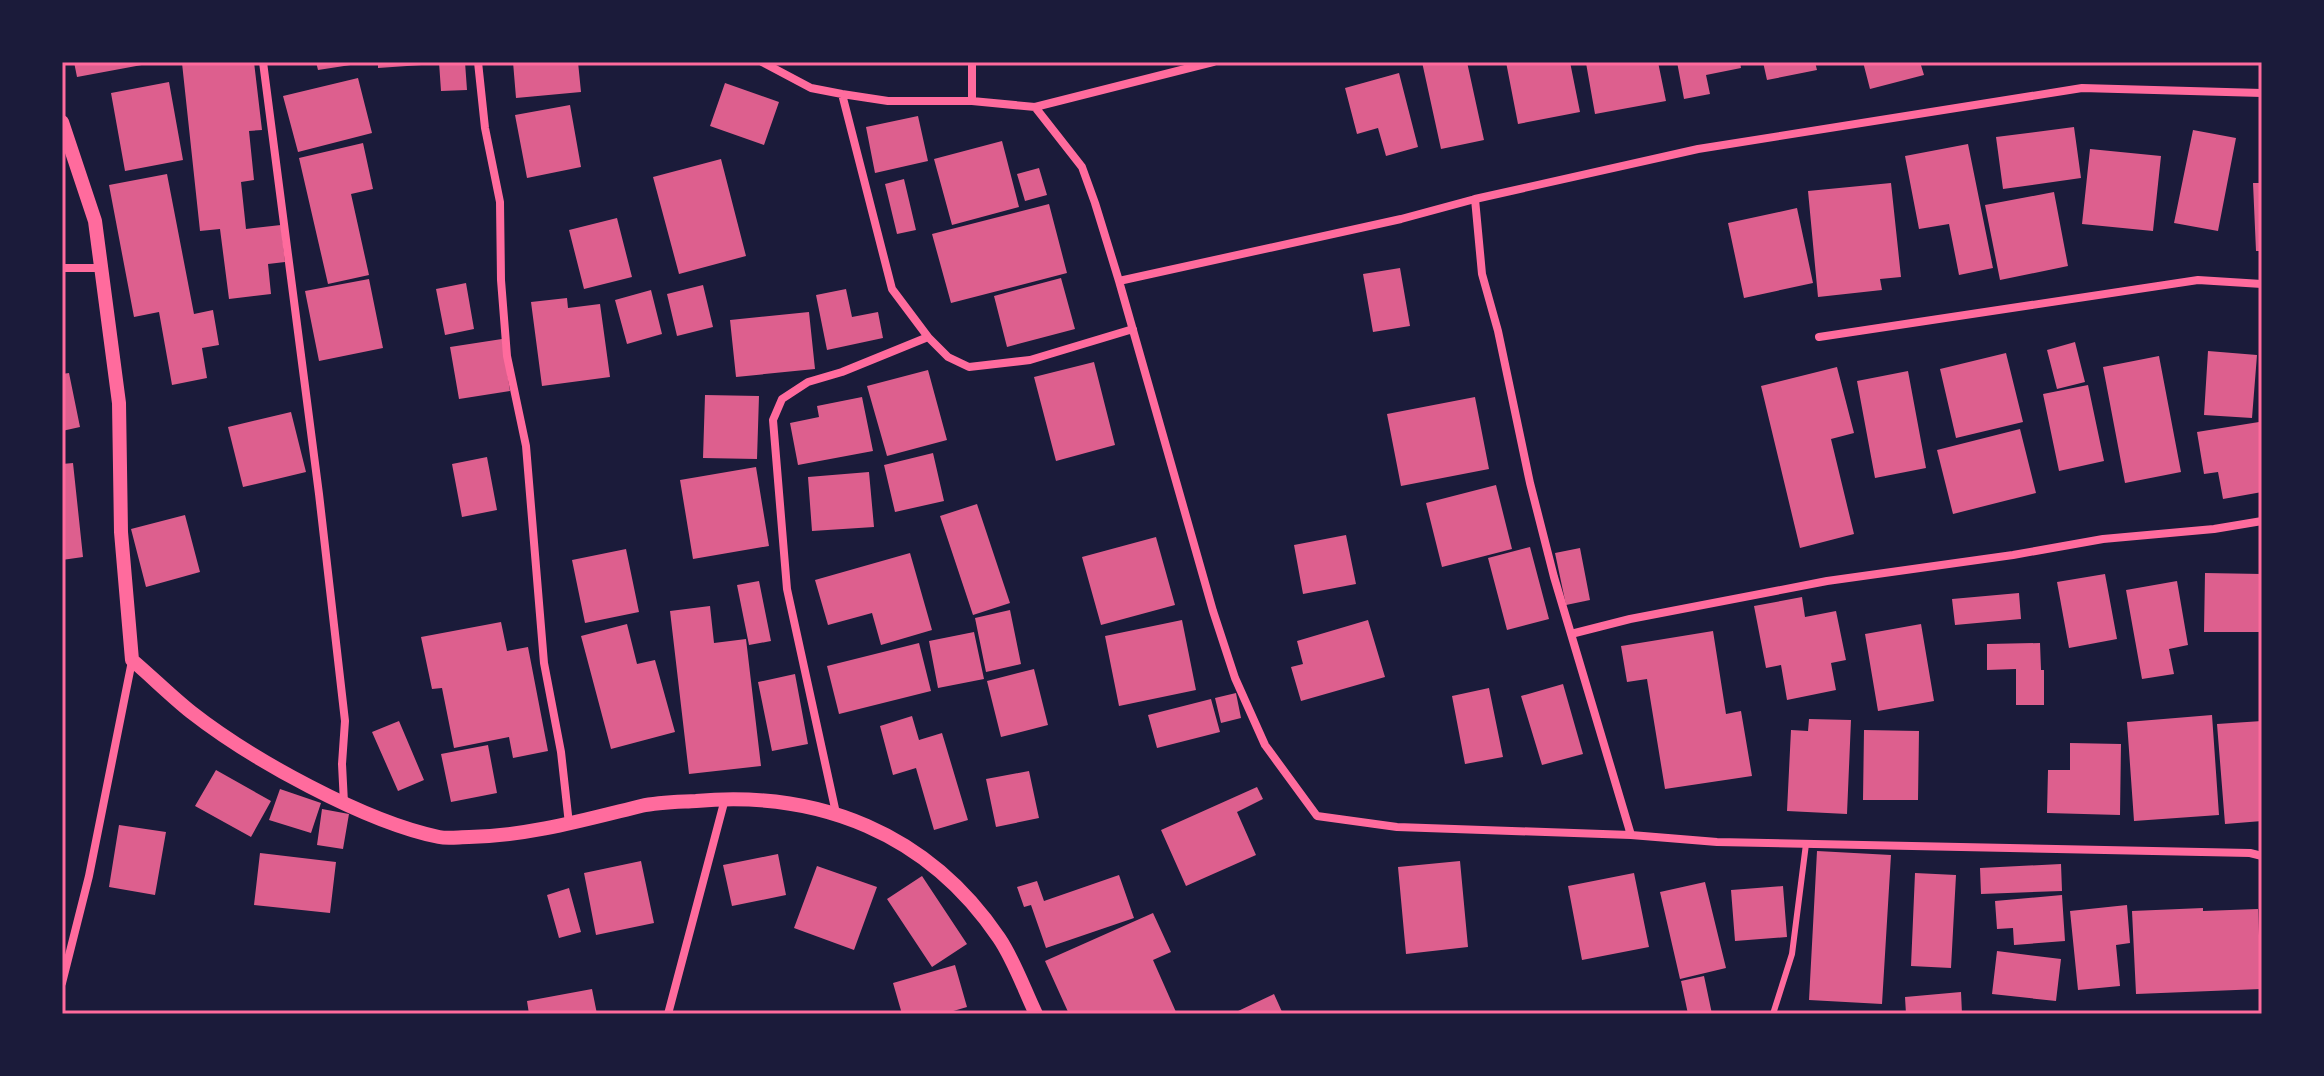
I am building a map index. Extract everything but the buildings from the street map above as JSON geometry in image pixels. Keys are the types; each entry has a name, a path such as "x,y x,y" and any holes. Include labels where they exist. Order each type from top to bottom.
{"street":[{"path":"263,62 345,721 342,764 344,803"},
{"path":"478,62 485,128 500,202 501,280 507,356 526,446 544,663 561,752 569,824"},
{"path":"762,62 773,64 811,88 842,94 888,101 972,101 1035,107 1213,62"},
{"path":"972,62 972,101"},
{"path":"1119,281 1698,149 2082,88 2262,93"},
{"path":"842,94 892,289 928,337 948,357 969,367 1030,360 1133,329"},
{"path":"1035,107 1082,167 1119,281 1199,565 1235,678 1265,745 1317,816 1397,827 1631,835 1717,842 2006,850 2092,848 2250,853 2262,856"},
{"path":"62,122 95,221 119,403 121,532 132,660 89,876 64,965 62,983"},
{"path":"1475,199 1482,274 1498,331 1530,483 1631,835"},
{"path":"62,268 100,268"},
{"path":"1819,337 2198,280 2262,284"},
{"path":"836,813 787,589 773,420 782,399 808,382 842,372 928,337"},
{"path":"1571,634 1630,619 1842,578 2013,555 2103,539 2214,529 2262,521"},
{"path":"132,660 191,712 245,749 344,803 441,838 504,837 646,805 725,798 784,802 836,813 879,829 918,853 960,889 1000,939 1036,1014"},
{"path":"668,1014 725,798"}],"lane":[{"path":"1773,1014 1792,954 1806,844"}]}
